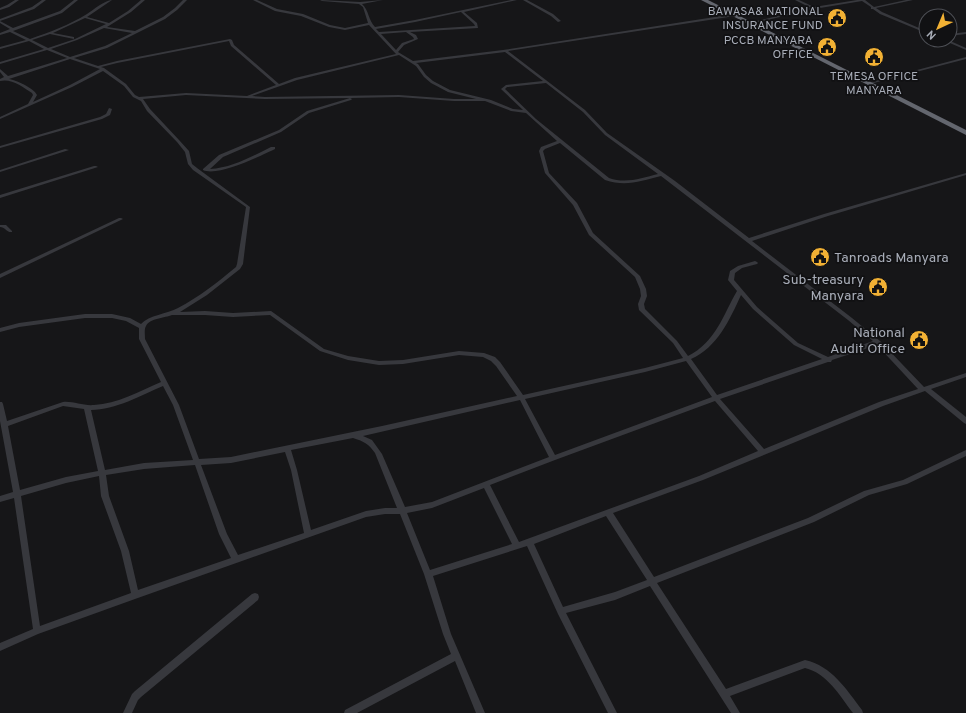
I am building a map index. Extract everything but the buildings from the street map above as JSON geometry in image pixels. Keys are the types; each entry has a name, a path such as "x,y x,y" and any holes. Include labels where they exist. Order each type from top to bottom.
{"highway":[{"path":"704,0 966,132"}],"street":[{"path":"0,9 17,0"},
{"path":"0,21 33,8 44,0"},
{"path":"0,34 13,31 60,12 76,0"},
{"path":"0,48 30,40 86,18 110,0"},
{"path":"0,63 75,39 108,24 136,7 143,0"},
{"path":"4,79 106,47 171,13 185,0"},
{"path":"254,0 276,10 302,15 329,26 345,29 370,24"},
{"path":"322,0 360,3 381,0"},
{"path":"374,28 514,0"},
{"path":"525,0 552,15 559,21"},
{"path":"797,0 814,8"},
{"path":"750,23 814,8 863,0 872,8 918,28"},
{"path":"872,8 911,0"},
{"path":"360,3 364,7 370,24 378,33 398,53 419,68 425,76 442,87 512,110 525,112"},
{"path":"378,33 477,27 476,24 462,11"},
{"path":"412,62 506,51 734,15"},
{"path":"86,18 108,24"},
{"path":"0,21 13,31 45,49 70,59 100,68 125,85 134,96 140,98 186,94 247,97 399,96 454,100 484,100"},
{"path":"102,27 135,32"},
{"path":"247,97 278,85 319,73 398,53 403,44 416,39 406,31"},
{"path":"49,33 75,39"},
{"path":"0,118 71,86 100,68 117,62 230,40 232,45 278,85"},
{"path":"506,51 584,111 606,134 662,174 749,240 805,286 850,319 878,342 924,389 966,421"},
{"path":"870,83 966,58"},
{"path":"0,70 4,79"},
{"path":"4,79 14,81 35,93 29,105"},
{"path":"547,82 504,87 503,89 525,112 602,176 614,182 629,183 662,174"},
{"path":"206,170 221,156 280,131 308,112 359,97"},
{"path":"140,98 163,127 183,146 187,152 190,164 248,207 240,264 233,272 183,308 170,314 147,321 142,327 142,339 176,405 196,464 229,547 237,560"},
{"path":"0,147 101,118 108,115 110,109"},
{"path":"560,141 544,148 541,151 547,173 575,204 591,234 637,276 643,289 644,296 641,304 642,310 675,342 716,398 763,452"},
{"path":"195,169 218,169 256,156 273,148"},
{"path":"0,171 67,150"},
{"path":"0,197 96,167"},
{"path":"749,240 826,215 966,174"},
{"path":"0,276 121,219"},
{"path":"0,226 4,226 10,231"},
{"path":"755,263 732,272 731,280 739,292 796,344 829,360"},
{"path":"0,499 66,480 102,473 144,466 196,464 231,460 287,449 592,382 688,358 707,347 730,311 739,292"},
{"path":"170,314 205,313 233,315 271,313 322,350 348,358 379,363 404,362 459,353 484,355 498,364 521,397 553,458"},
{"path":"0,330 19,325 86,316 112,316 128,319 142,327"},
{"path":"0,647 37,631 135,595 366,514 385,511 402,511 432,506 553,458 716,398 878,342"},
{"path":"428,574 529,542 701,478 881,404 966,375"},
{"path":"4,425 62,404 87,408 99,407 164,383"},
{"path":"0,404 18,494 37,631"},
{"path":"87,408 102,473 105,496 125,551 135,595"},
{"path":"351,435 366,438 373,444 380,456 428,574 447,634 481,713"},
{"path":"287,449 294,470 308,535"},
{"path":"561,611 615,596 811,520 867,493 905,482 966,453"},
{"path":"486,484 517,546"},
{"path":"608,512 736,713"},
{"path":"529,542 561,611 613,713"},
{"path":"127,713 138,694 255,597"},
{"path":"348,713 456,656"},
{"path":"724,694 805,664 812,664 828,675 859,713"}],"place":[{"name":"BAWASA& NATIONAL INSURANCE FUND","path":"837,18"},
{"name":"PCCB MANYARA OFFICE","path":"827,47"},
{"name":"TEMESA OFFICE MANYARA","path":"874,57"},
{"name":"Tanroads Manyara","path":"820,257"},
{"name":"Sub-treasury Manyara","path":"878,287"},
{"name":"National Audit Office","path":"919,340"}]}
